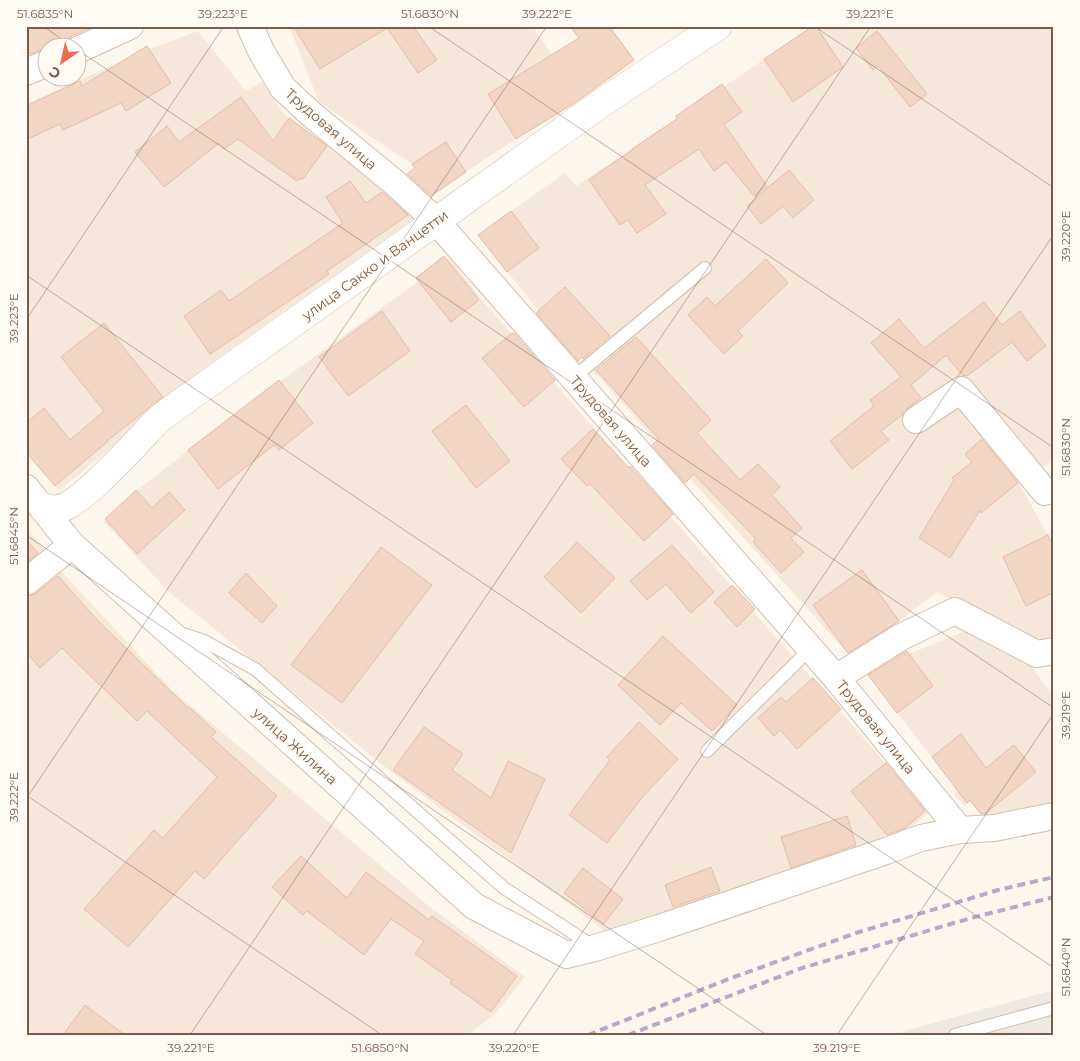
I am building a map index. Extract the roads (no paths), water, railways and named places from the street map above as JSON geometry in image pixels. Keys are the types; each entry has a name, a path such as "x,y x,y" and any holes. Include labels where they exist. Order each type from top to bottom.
{"street":[{"path":"88,45 130,26"},
{"name":"Трудовая улица","path":"250,26 261,51 283,88 311,114 395,183 436,221 836,678 960,830"},
{"name":"улица Сакко и Ванцетти","path":"34,497 58,510 72,504 101,480 160,418 603,102 718,26"},
{"path":"26,72 38,67"},
{"path":"916,420 961,390 1051,496"},
{"name":"улица Жилина","path":"34,497 72,545 474,906 567,955 659,928 921,838 960,830 994,828 1054,816"},
{"path":"26,582 72,545"},
{"path":"836,678 901,637 955,611 1037,654 1054,651"}],"lane":[{"path":"573,378 705,268"},
{"path":"707,751 810,649"},
{"path":"955,1035 1054,1008"}],"railway":[{"path":"588,1035 726,980 856,933 998,890 1054,877"},
{"path":"628,1035 802,968 971,918 1054,897"}]}
